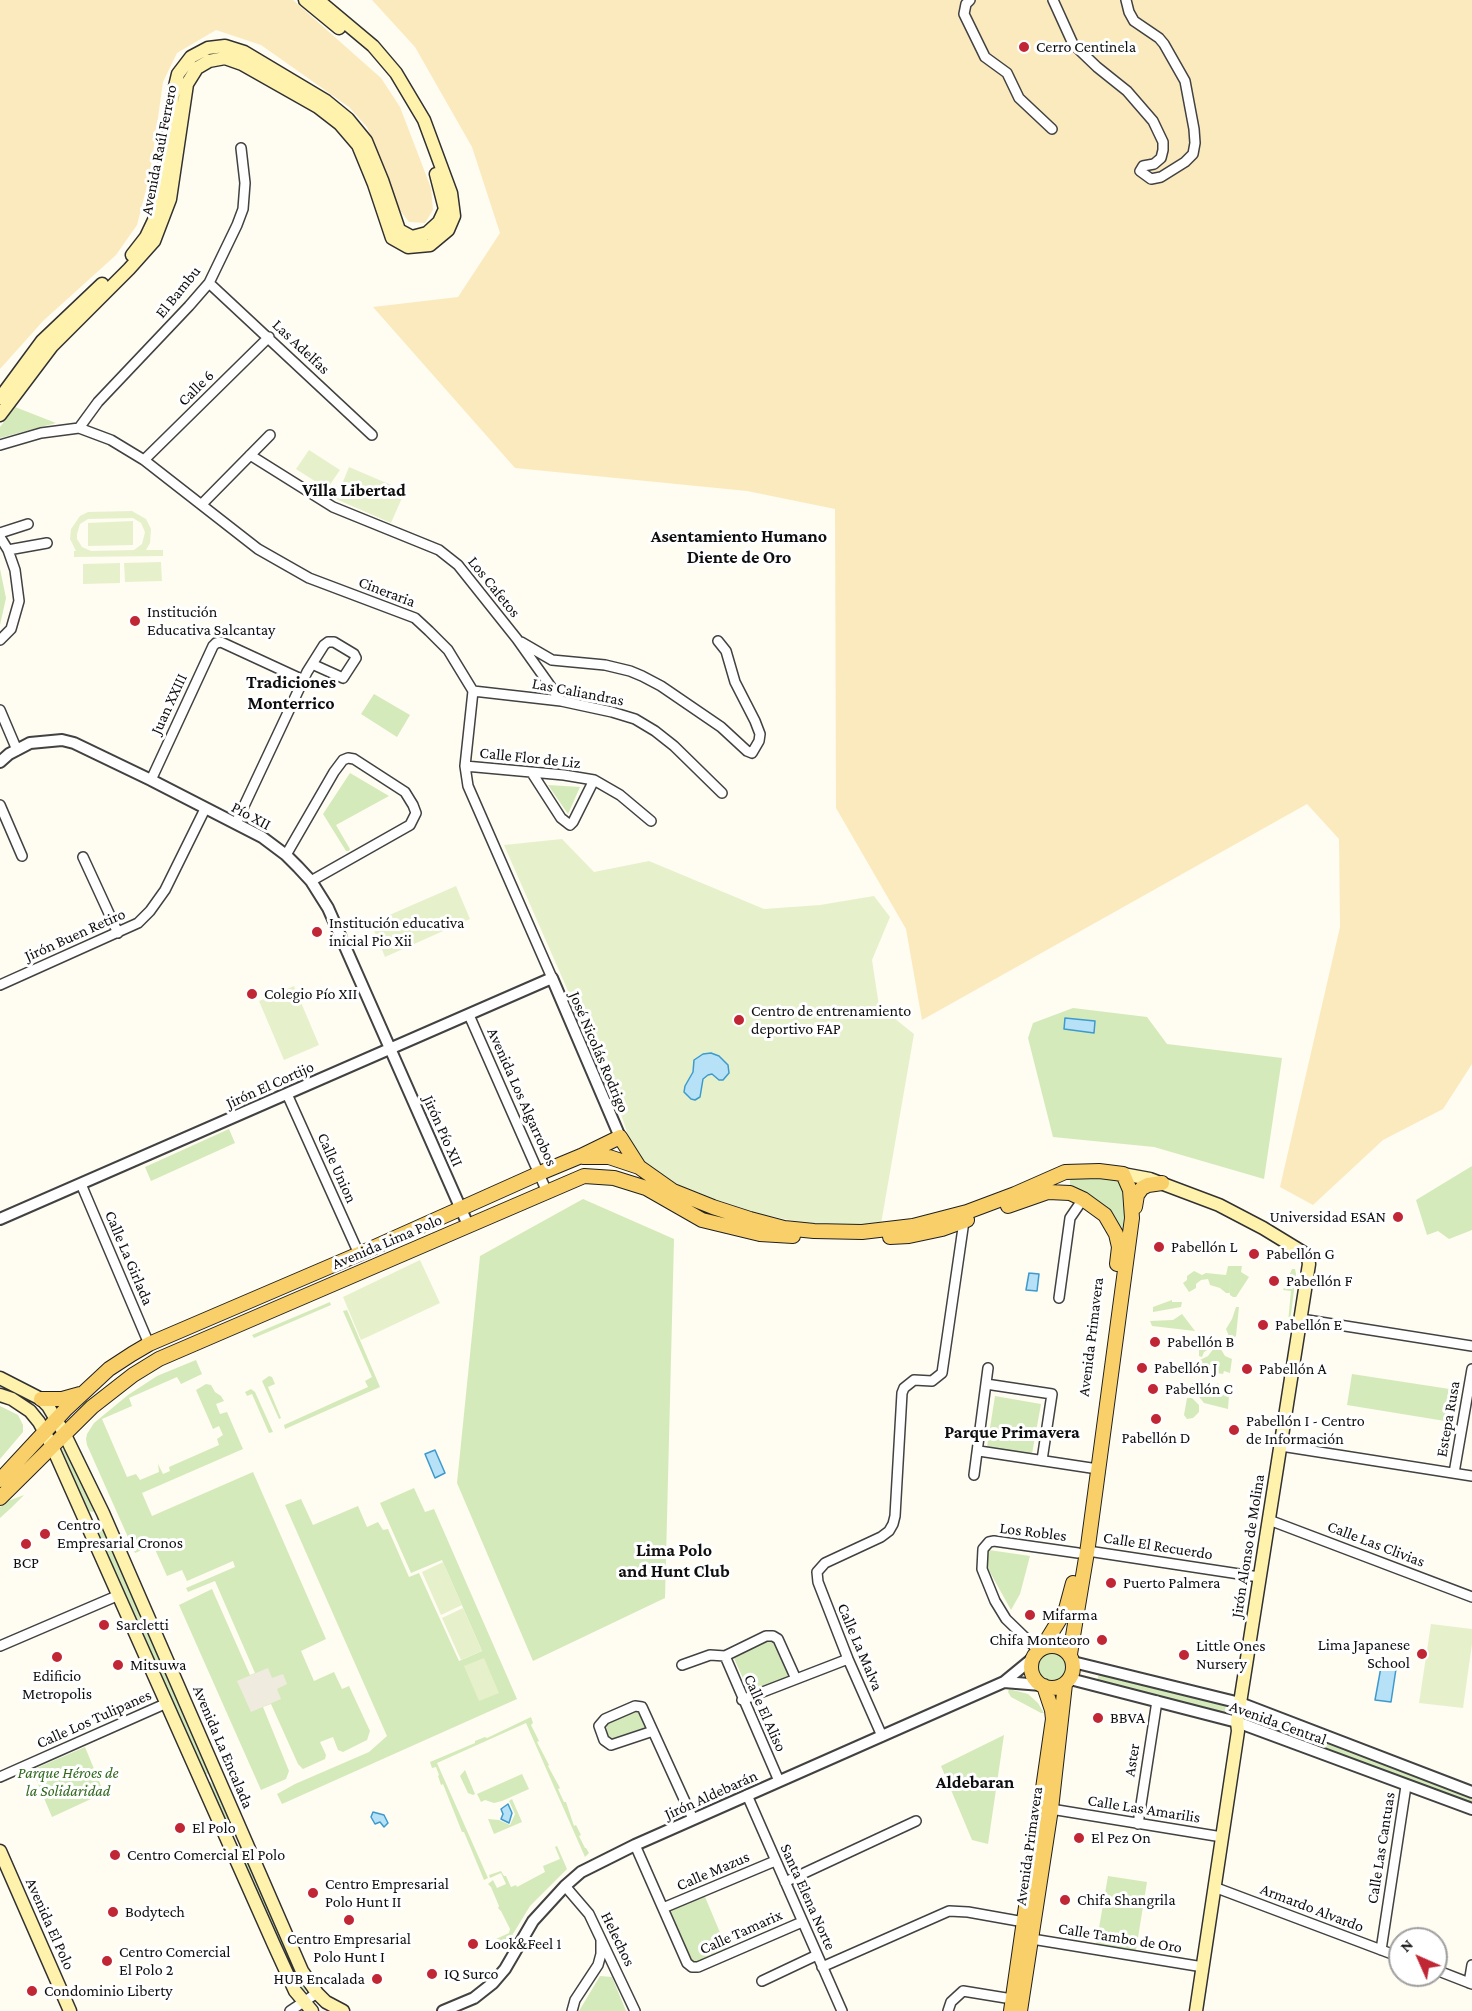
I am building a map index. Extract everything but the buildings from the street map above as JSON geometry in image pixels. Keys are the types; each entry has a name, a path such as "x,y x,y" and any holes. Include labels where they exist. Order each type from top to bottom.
{"main road":[{"name":"Avenida Raúl Ferrero","path":"0,398 42,341 125,263 146,237 161,198 173,95 178,74 191,57 208,48 225,46 244,52 326,101 348,119 366,141 399,230 412,237 427,233 439,222 445,209 434,165 417,122 390,76 369,52 304,0"},
{"name":"Avenida Raúl Ferrero","path":"0,415 52,346 154,241 170,199 186,84 197,68 209,61 225,58 242,64 318,107 340,124 358,145 392,238 408,247 430,245 448,230 454,216 451,193 424,120 396,73 373,46 318,0"},
{"name":"Avenida Lima Polo","path":"0,1480 84,1392 119,1362 150,1344 359,1254 620,1137"},
{"path":"620,1137 639,1167 673,1191 731,1214 784,1228 862,1232 913,1226 967,1212 1015,1194 1059,1173 1081,1171 1124,1174 1162,1183"},
{"name":"Avenida Lima Polo","path":"581,1156 609,1157 639,1167"},
{"path":"1070,1193 1066,1188 1066,1178 1081,1171"},
{"name":"Avenida Primavera","path":"1038,1652 1068,1604 1083,1552 1132,1218 1130,1190 1124,1174"},
{"name":"Avenida Lima Polo","path":"0,1498 64,1433 115,1388 152,1363 584,1176 614,1178 646,1188 702,1220 760,1234 861,1239 909,1236 942,1229 964,1221"},
{"path":"1132,1218 1140,1190 1148,1185 1162,1183"},
{"name":"Jirón Alonso de Molina","path":"1162,1183 1219,1205 1263,1228 1304,1253 1309,1264 1259,1576 1196,2011"},
{"name":"Avenida Primavera","path":"964,1221 1048,1192 1070,1193 1083,1199 1105,1215 1116,1234 1119,1246 1091,1467 1072,1658"},
{"path":"310,1274 318,1291"},
{"name":"Avenida La Encalada","path":"0,1378 41,1399 64,1433 103,1513 226,1794 286,1938 302,1971 317,1993 326,2002 343,2011"},
{"path":"41,1399 62,1399 84,1392"},
{"name":"Avenida La Encalada","path":"0,1395 12,1399 30,1411 45,1432 87,1521 274,1945 292,1983 308,2007"},
{"path":"87,1521 103,1513"},
{"path":"1052,1645 1059,1646 1072,1658 1073,1672 1067,1681 1055,1688 1043,1686 1032,1674 1038,1652 1052,1645"},
{"name":"Avenida Primavera","path":"1020,2011 1056,1810 1067,1681"},
{"name":"Avenida Primavera","path":"1012,2005 1053,1719 1043,1686"},
{"name":"Avenida El Polo","path":"0,1851 70,2011"}],"street":[{"path":"970,0 966,4 964,14 984,57 1006,73 1019,98 1052,129"},
{"path":"1053,0 1073,44 1103,73 1127,91 1153,121 1163,142 1161,158 1154,164 1143,166 1140,171 1151,178 1161,177 1185,162 1193,154 1194,129 1185,81 1164,44 1134,21 1126,0"},
{"name":"El Bambu","path":"79,428 98,402 209,283 243,209 245,183 241,148"},
{"name":"Las Adelfas","path":"209,283 372,435"},
{"name":"Calle 6","path":"144,460 269,337"},
{"name":"Cineraria","path":"0,445 41,433 79,428 111,440 144,460 258,549 309,578 415,618 448,650 473,691"},
{"path":"202,504 270,435"},
{"name":"Los Cafetos","path":"250,455 333,507 439,550 465,573 517,639 561,701"},
{"path":"0,640 11,629 19,601 15,570 0,535 28,524"},
{"path":"8,550 48,543"},
{"path":"517,639 555,661 605,665 642,676 662,686 721,727 752,753 757,747 760,734 756,721 735,682 726,651 718,641"},
{"name":"Juan XXIII","path":"151,780 216,643 221,642 299,678 302,682"},
{"path":"236,824 312,664 328,642 334,642 354,654 356,658 343,678 312,664"},
{"path":"473,691 465,766 468,786 552,978"},
{"name":"Las Caliandras","path":"473,691 561,701 612,711 635,719 675,746 723,793"},
{"path":"0,710 17,750"},
{"name":"Pío XII","path":"0,762 17,750 39,741 62,740 85,747 261,837 286,855 310,881 328,908 391,1048"},
{"path":"286,855 343,760 354,759 405,792 416,813 410,825 310,881"},
{"name":"Calle Flor de Liz","path":"465,766 594,780 620,795 651,821"},
{"path":"532,773 561,818 570,825 594,780"},
{"path":"0,805 22,856"},
{"name":"Jirón Buen Retiro","path":"0,985 138,923 160,897 205,809"},
{"path":"83,857 118,933"},
{"name":"Jirón El Cortijo","path":"0,1220 552,978"},
{"name":"José Nicolás Rodrigo","path":"552,978 620,1137"},
{"name":"Avenida Los Algarrobos","path":"469,1015 547,1192"},
{"name":"Jirón Pío XII","path":"391,1048 468,1225"},
{"name":"Calle Union","path":"287,1094 359,1254"},
{"name":"Calle La Girlada","path":"81,1184 150,1344"},
{"path":"1059,1298 1070,1218 1083,1199"},
{"name":"Calle La Malva","path":"882,1736 848,1659 817,1576 819,1569 825,1563 881,1537 889,1531 893,1524 902,1393 904,1388 914,1380 932,1381 938,1379 942,1373 964,1221"},
{"path":"1302,1319 1472,1346"},
{"path":"974,1475 979,1451 988,1368"},
{"name":"Estepa Rusa","path":"1454,1473 1472,1369"},
{"path":"986,1384 1052,1394 1042,1460"},
{"path":"1281,1446 1472,1476"},
{"path":"979,1451 1091,1467"},
{"name":"Calle Las Clivias","path":"1269,1520 1472,1597"},
{"name":"Los Robles","path":"1038,1652 1006,1619 982,1569 982,1553 986,1545 994,1541 1083,1552"},
{"name":"Calle El Recuerdo","path":"1083,1552 1259,1576"},
{"path":"0,1646 119,1594"},
{"path":"682,1665 710,1655 725,1656 765,1636 773,1636 778,1639 796,1679"},
{"name":"Jirón Aldebarán","path":"443,2011 474,1998 500,1976 533,1922 565,1886 581,1872 635,1845 1004,1682 1038,1652"},
{"name":"Calle El Aliso","path":"725,1656 742,1700 779,1781"},
{"name":"Avenida Central","path":"1072,1658 1097,1668 1240,1703 1472,1792"},
{"path":"742,1700 848,1659"},
{"path":"1093,1684 1097,1668"},
{"name":"Avenida Central","path":"1067,1681 1093,1684 1237,1722 1472,1809"},
{"path":"1004,1682 1043,1686"},
{"name":"Aster","path":"1138,1824 1157,1701"},
{"name":"Calle Los Tulipanes","path":"0,1778 167,1704"},
{"path":"653,1731 611,1745 602,1737 599,1726 605,1719 639,1705 644,1709 693,1819"},
{"name":"Calle Las Cantuas","path":"1381,1950 1406,1786"},
{"name":"Santa Elena Norte","path":"747,1795 842,2011"},
{"name":"Calle Las Amarilis","path":"1056,1810 1222,1838"},
{"path":"785,1882 916,1821"},
{"path":"635,1845 663,1908"},
{"name":"Calle Mazus","path":"663,1908 775,1861"},
{"name":"Helechos","path":"565,1886 589,1914 635,2011"},
{"name":"Armardo Alvardo","path":"1214,1887 1388,1953"},
{"name":"Calle Tamarix","path":"663,1908 687,1963 692,1967 698,1967 802,1922"},
{"path":"822,1967 943,1913 961,1911 1024,1922"},
{"path":"572,2011 574,2000 598,1965 601,1939"},
{"name":"Calle Tambo de Oro","path":"1032,1939 1203,1967"},
{"path":"762,1981 817,1955"},
{"path":"598,1965 615,1967"},
{"path":"1448,1974 1471,1983 1472,1965"},
{"path":"942,2011 963,1991 1012,2005"},
{"path":"290,2011 308,2007 317,1993"}],"green space":[{"path":"15,407 56,423 0,438 0,427"},
{"path":"309,450 340,470 327,489 296,469"},
{"path":"349,467 405,491 391,523 336,499"},
{"path":"132,511 146,519 151,529 150,543 146,550 163,550 163,556 74,557 74,551 76,551 70,539 71,529 80,516 88,512","holes":["133,518 141,523 145,532 142,544 134,550 91,551 82,547 77,539 80,524 88,519"]},
{"path":"133,521 133,545 88,546 88,523"},
{"path":"161,562 162,581 125,582 124,563"},
{"path":"120,563 120,583 83,584 83,564"},
{"path":"0,569 6,598 0,625"},
{"path":"374,694 410,715 397,737 361,714"},
{"path":"350,773 389,796 336,825 350,849 346,851 323,814"},
{"path":"548,785 580,787 568,814"},
{"name":"Centro de entrenamiento deportivo FAP","path":"562,839 594,872 649,861 764,909 820,905 874,896 890,917 872,960 879,1006 914,1034 881,1224 819,1226 755,1213 720,1202 693,1197 644,1164 629,1138 618,1105 504,845"},
{"path":"456,886 470,919 385,957 371,923"},
{"path":"294,986 319,1045 284,1060 259,1001"},
{"path":"1073,1008 1147,1017 1167,1044 1282,1058 1264,1179 1154,1147 1053,1137 1028,1038 1033,1023"},
{"path":"229,1129 235,1143 151,1181 145,1167"},
{"path":"1472,1166 1472,1230 1449,1239 1438,1231 1427,1235 1416,1200"},
{"path":"1075,1176 1115,1179 1126,1188 1122,1241 1070,1187 1070,1180"},
{"path":"583,1199 674,1239 665,1598 533,1661 457,1483 480,1256"},
{"path":"420,1260 440,1303 361,1340 343,1297"},
{"path":"1228,1266 1242,1266 1241,1272 1249,1277 1236,1297 1210,1285 1208,1279 1201,1280 1196,1284 1196,1288 1189,1292 1183,1283 1194,1271 1202,1275 1206,1273 1226,1275"},
{"path":"1292,1269 1295,1269 1296,1274 1290,1322 1288,1322 1291,1291 1283,1290"},
{"path":"1172,1300 1172,1302 1182,1302 1181,1307 1153,1312 1153,1307"},
{"path":"330,1302 331,1305 254,1338 252,1335"},
{"path":"1236,1307 1239,1307 1236,1336 1231,1341 1226,1329"},
{"path":"347,1310 380,1387 285,1429 284,1425 368,1387 365,1381 372,1377 343,1311"},
{"path":"1182,1314 1195,1331 1152,1326 1150,1321 1173,1320"},
{"path":"1199,1337 1208,1341 1208,1337 1216,1342 1204,1352 1202,1357 1199,1356"},
{"path":"1219,1346 1225,1356 1232,1359 1230,1373 1198,1370 1198,1361"},
{"path":"196,1360 202,1374 181,1384 177,1377 129,1398 132,1406 102,1419 127,1477 136,1474 140,1480 159,1472 158,1464 163,1474 170,1471 169,1467 219,1445 217,1439 223,1435 219,1426 213,1429 196,1390 206,1384 211,1385 224,1401 216,1404 220,1414 227,1412 243,1449 142,1493 152,1516 253,1472 326,1639 301,1651 314,1681 334,1672 342,1689 349,1686 370,1731 367,1740 343,1752 338,1750 333,1737 320,1742 326,1755 325,1759 303,1769 298,1764 271,1704 263,1707 289,1771 286,1779 261,1790 179,1605 212,1589 250,1675 255,1673 215,1581 188,1592 186,1588 235,1567 233,1561 187,1581 182,1570 167,1576 153,1545 135,1553 86,1439 94,1423 128,1395 157,1376"},
{"path":"1352,1374 1456,1390 1451,1422 1347,1405"},
{"path":"269,1376 275,1384 268,1387 281,1418 279,1419 262,1381"},
{"path":"1201,1381 1210,1383 1214,1387 1218,1383 1220,1387 1225,1388 1229,1395 1228,1409 1204,1403 1192,1388 1192,1383"},
{"path":"251,1389 255,1392 273,1432 269,1433 252,1394 247,1396 245,1392"},
{"path":"995,1396 1041,1404 1032,1454 987,1447"},
{"path":"1187,1398 1192,1398 1199,1405 1199,1412 1193,1418 1187,1419 1184,1415"},
{"path":"0,1406 18,1415 23,1425 23,1432 0,1459"},
{"path":"61,1447 68,1454 76,1473 90,1494 95,1510 93,1512 88,1511"},
{"path":"414,1488 425,1512 434,1509 517,1699 282,1804 277,1794 369,1752 387,1736 285,1505 301,1499 313,1525 358,1506 367,1527 378,1522 383,1530 388,1529 409,1577 419,1573 459,1661 482,1651 442,1560 411,1573 380,1503"},
{"path":"24,1495 0,1518 0,1507"},
{"path":"104,1526 210,1772 208,1774 201,1770 97,1531"},
{"path":"989,1550 1030,1556 1020,1594 1011,1610 986,1565"},
{"path":"443,1562 462,1605 441,1615 422,1572"},
{"path":"463,1608 482,1651 461,1660 442,1618"},
{"path":"1431,1624 1472,1629 1463,1708 1419,1703"},
{"path":"773,1636 792,1678 751,1696 732,1654"},
{"path":"1052,1650 1064,1654 1068,1666 1064,1678 1052,1682 1040,1678 1036,1666 1040,1654"},
{"path":"484,1658 499,1693 479,1701 464,1666"},
{"path":"1100,1672 1226,1705 1224,1716 1096,1682"},
{"path":"1009,1689 1028,1694 1038,1703 1044,1713 1011,1697"},
{"path":"636,1706 651,1732 611,1745 599,1724"},
{"path":"1254,1713 1472,1795 1472,1807 1251,1724"},
{"path":"531,1717 533,1723 531,1725 539,1741 537,1742 560,1788 558,1789 566,1802 574,1826 576,1825 581,1835 579,1836 589,1853 585,1857 526,1723 437,1763 488,1878 484,1880 443,1784 441,1785 436,1767 432,1768 430,1762"},
{"path":"1004,1735 988,1844 972,1840 941,1766"},
{"name":"Parque Héroes de la Solidaridad","path":"85,1747 104,1793 52,1817 32,1770"},
{"path":"465,1770 475,1794 473,1795 468,1793 460,1776"},
{"path":"522,1774 529,1789 502,1801 494,1803 485,1800 481,1802 477,1794"},
{"path":"208,1782 211,1782 223,1799 230,1816 233,1835"},
{"path":"512,1799 522,1822 494,1834 488,1819 499,1820 510,1825 515,1814 509,1801"},
{"path":"557,1846 567,1869 530,1906 502,1952 496,1939 509,1933 510,1929 488,1884 493,1880 497,1888 506,1884 501,1873 490,1878 489,1875 501,1871 511,1887 516,1885 517,1887 545,1872 543,1866 560,1859 555,1847"},
{"path":"241,1847 307,1988 305,1991 301,1991 237,1849"},
{"path":"1108,1876 1147,1882 1136,1950 1096,1945"},
{"path":"703,1892 729,1954 692,1967 663,1908"},
{"path":"600,1976 612,1977 626,2011 579,2011"}],"sand":[{"path":"0,0 293,0 381,78 400,107 431,188 433,210 425,223 409,222 396,205 367,127 349,107 261,45 216,30 177,53 163,82 150,174 137,225 116,255 43,321 0,369"},
{"path":"372,0 1472,0 1472,1064 1443,1109 1383,1140 1313,1205 1280,1187 1340,927 1339,839 1307,804 922,1020 906,929 836,808 835,509 747,491 515,468 373,307 458,297 500,233 472,147 415,47"}],"shaded area":[{"path":"268,1668 272,1678 283,1674 287,1684 277,1689 281,1699 251,1712 237,1681"}],"water":[{"path":"1065,1018 1095,1021 1094,1033 1064,1029"},
{"path":"711,1053 719,1056 728,1065 729,1073 723,1080 719,1080 712,1074 708,1075 703,1079 700,1097 695,1100 691,1099 684,1092 693,1072 694,1060 703,1054"},
{"path":"1029,1273 1039,1274 1037,1291 1026,1290"},
{"path":"435,1450 445,1473 435,1478 425,1454"},
{"path":"1381,1667 1396,1669 1391,1702 1375,1700"},
{"path":"508,1804 512,1813 509,1823 501,1819 503,1814 501,1809"},
{"path":"373,1812 384,1815 388,1823 384,1827 380,1822 375,1824 371,1817"}],"place":[{"name":"Cerro Centinela","path":"1024,47"},
{"name":"Institución Educativa Salcantay","path":"135,621"},
{"name":"Institución educativa inicial Pio Xii","path":"317,932"},
{"name":"Colegio Pío XII","path":"252,994"},
{"name":"Centro de entrenamiento deportivo FAP","path":"739,1020"},
{"name":"Universidad ESAN","path":"1398,1217"},
{"name":"Pabellón L","path":"1159,1247"},
{"name":"Pabellón G","path":"1254,1254"},
{"name":"Pabellón F","path":"1274,1281"},
{"name":"Pabellón E","path":"1263,1325"},
{"name":"Pabellón B","path":"1155,1342"},
{"name":"Pabellón J","path":"1142,1368"},
{"name":"Pabellón A","path":"1247,1369"},
{"name":"Pabellón C","path":"1153,1389"},
{"name":"Pabellón D","path":"1156,1419"},
{"name":"Pabellón I - Centro de Información","path":"1234,1430"},
{"name":"Centro Empresarial Cronos","path":"45,1534"},
{"name":"BCP","path":"26,1544"},
{"name":"Puerto Palmera","path":"1111,1583"},
{"name":"Mifarma","path":"1030,1615"},
{"name":"Sarcletti","path":"104,1625"},
{"name":"Chifa Monteoro","path":"1102,1640"},
{"name":"Lima Japanese School","path":"1422,1654"},
{"name":"Little Ones Nursery","path":"1184,1655"},
{"name":"Edificio Metropolis","path":"57,1657"},
{"name":"Mitsuwa","path":"118,1665"},
{"name":"BBVA","path":"1098,1718"},
{"name":"El Polo","path":"180,1828"},
{"name":"El Pez On","path":"1079,1838"},
{"name":"Centro Comercial El Polo","path":"115,1855"},
{"name":"Centro Empresarial Polo Hunt II","path":"313,1893"},
{"name":"Chifa Shangrila","path":"1065,1900"},
{"name":"Bodytech","path":"113,1912"},
{"name":"Centro Empresarial Polo Hunt I","path":"349,1920"},
{"name":"Look&Feel 1","path":"473,1944"},
{"name":"Centro Comercial El Polo 2","path":"107,1961"},
{"name":"IQ Surco","path":"432,1974"},
{"name":"HUB Encalada","path":"377,1979"},
{"name":"Condominio Liberty","path":"32,1991"}],"district":[{"name":"Villa Libertad","path":"354,490"},
{"name":"Asentamiento Humano Diente de Oro","path":"739,546"},
{"name":"Tradiciones Monterrico","path":"291,692"},
{"name":"Parque Primavera","path":"1012,1432"},
{"name":"Lima Polo and Hunt Club","path":"674,1560"},
{"name":"Aldebaran","path":"975,1782"}]}
